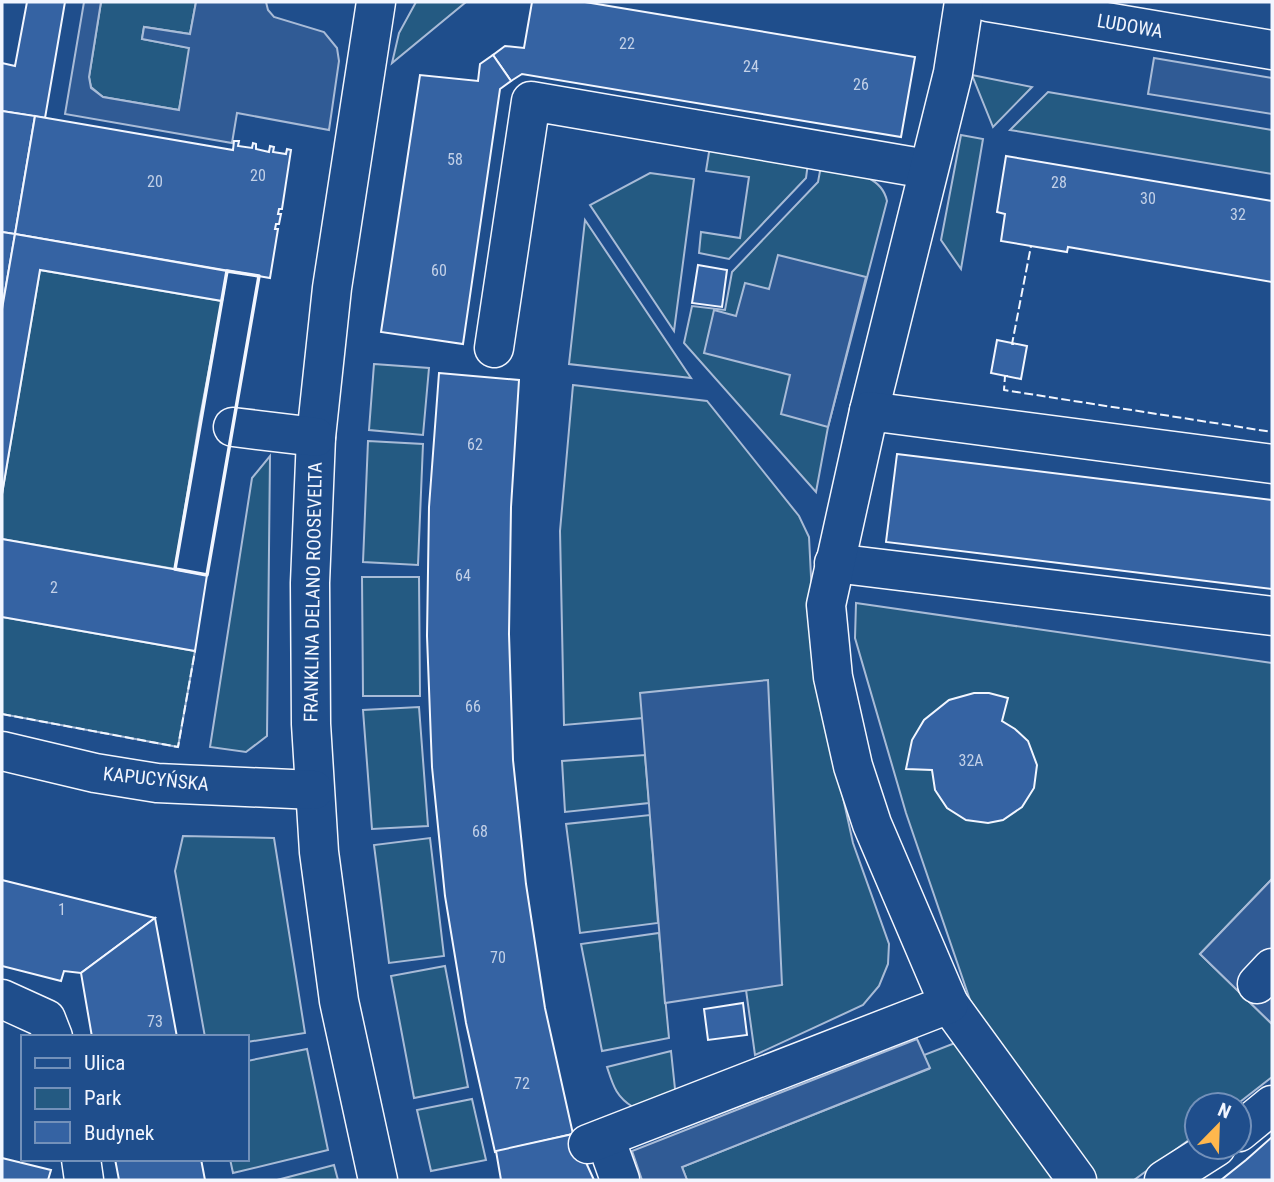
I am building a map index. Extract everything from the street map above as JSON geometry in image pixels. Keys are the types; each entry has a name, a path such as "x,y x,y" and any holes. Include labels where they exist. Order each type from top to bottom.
{"street":[{"name":"FRANKLINA DELANO ROOSEVELTA","path":"376,2 332,288 316,437 310,583 314,790 319,852 339,1000 379,1180"},
{"path":"964,2 953,73 927,169 834,563 826,606 828,632 833,677 853,766 872,824 949,1004 1077,1180"},
{"name":"LUDOWA","path":"988,2 1139,15 1272,51"},
{"path":"494,348 531,101 927,169"},
{"path":"869,411 1272,464"},
{"path":"233,427 316,437"},
{"path":"834,563 1272,616"},
{"name":"KAPUCYŃSKA","path":"2,751 94,773 157,783 314,790"},
{"path":"2,999 47,1019 52,1035"},
{"path":"620,1180 597,1141 949,1004"},
{"path":"1253,1121 1272,1105"},
{"path":"81,1161 84,1180"},
{"path":"1164,1180 1194,1161"}],"green space":[{"path":"101,2 196,2 190,34 144,27 142,39 190,48 179,110 103,97 91,87 89,77"},
{"path":"416,2 466,2 392,63 399,33"},
{"path":"972,75 1032,87 993,127"},
{"path":"1048,92 1272,130 1272,174 1010,130"},
{"path":"961,135 983,139 961,269 941,240"},
{"path":"710,146 808,163 806,178 729,259 699,253 701,232 740,238 749,177 706,171"},
{"path":"821,166 870,179 878,184 887,201 828,427 816,492 684,343 692,306 725,310 732,272 818,182"},
{"path":"650,173 694,179 674,331 590,205"},
{"path":"585,220 691,378 569,364"},
{"path":"40,270 222,301 175,569 2,539 2,494"},
{"path":"374,364 429,368 423,435 369,430"},
{"path":"573,385 707,401 799,516 809,537 816,675 853,843 889,944 888,964 879,986 863,1005 755,1055 746,990 782,984 641,694 643,718 564,725 560,531"},
{"path":"368,441 423,444 418,565 363,562"},
{"path":"270,456 267,736 246,752 210,747 252,478"},
{"path":"362,577 419,577 420,696 363,696"},
{"path":"856,603 1272,663 1272,879 1200,954 1272,1024 1272,1077 1253,1092 1183,1091 1183,1144 1134,1180 1095,1180 1076,1160 970,1000 906,813 855,638"},
{"path":"2,617 195,651 178,747 2,714"},
{"path":"419,707 428,826 372,829 363,710"},
{"path":"645,755 649,803 565,812 562,761"},
{"path":"650,815 658,923 580,933 566,824"},
{"path":"183,836 274,838 305,1033 248,1042 248,1035 205,1035 175,871"},
{"path":"430,838 444,956 389,963 374,845"},
{"path":"659,933 669,1038 602,1051 581,944"},
{"path":"445,966 468,1087 414,1098 391,976"},
{"path":"955,1043 1054,1180 687,1180 682,1167 929,1069 924,1055"},
{"path":"307,1049 328,1150 233,1173 230,1161 248,1161 248,1061"},
{"path":"671,1051 675,1089 673,1096 633,1107 619,1095 607,1067"},
{"path":"472,1099 486,1160 431,1171 417,1110"},
{"path":"334,1165 338,1180 277,1180"}],"shaded area":[{"path":"84,2 101,2 89,77 91,88 103,97 179,110 189,48 142,39 144,27 190,34 196,2 266,2 274,17 324,32 337,48 339,61 329,130 237,113 232,143 65,114"},
{"path":"1154,58 1272,78 1272,114 1148,94"},
{"path":"778,255 866,277 828,427 781,414 790,375 704,353 714,310 736,316 745,283 769,289"},
{"path":"768,680 782,985 665,1003 640,693"},
{"path":"1272,879 1272,1024 1200,954"},
{"path":"917,1039 930,1068 682,1167 687,1180 642,1180 632,1151"}],"building":[{"path":"27,2 65,2 45,118 2,111 2,63 15,66"},
{"path":"532,2 585,2 915,57 901,137 522,74 511,81 493,55 505,46 524,48"},
{"path":"493,55 511,81 500,89 463,344 381,332 420,75 478,81 480,64"},
{"path":"2,111 35,116 15,234 2,232"},
{"path":"35,116 233,150 234,141 239,141 238,146 252,148 253,143 256,144 256,149 269,152 270,146 274,147 273,152 286,154 287,149 291,150 282,209 279,209 278,214 281,214 279,224 276,224 275,229 278,229 270,278 15,234"},
{"path":"1006,156 1272,201 1272,282 1068,247 1067,252 1001,241 1005,214 997,212"},
{"path":"2,232 15,234 2,309"},
{"path":"15,234 227,271 222,301 40,270 2,494 2,309"},
{"path":"698,265 727,270 722,307 692,303"},
{"path":"997,340 1027,346 1021,379 991,373"},
{"path":"439,373 519,380 511,507 509,634 513,760 526,884 545,1008 573,1134 495,1152 466,1023 445,896 432,767 427,636 429,507"},
{"path":"897,454 1272,500 1272,589 886,542"},
{"path":"2,539 207,575 195,651 2,617"},
{"path":"974,693 989,693 1008,698 1002,721 1028,741 1037,765 1034,788 1022,807 1003,820 988,823 966,820 947,808 935,790 932,770 906,769 912,740 924,720 949,700"},
{"path":"2,880 155,918 81,973 64,971 61,981 2,966"},
{"path":"155,918 177,1035 92,1035 81,973"},
{"path":"743,1003 747,1035 708,1040 704,1009"},
{"path":"573,1134 594,1180 501,1180 496,1151"},
{"path":"1272,1137 1272,1180 1221,1180 1245,1161 1253,1161 1253,1154"},
{"path":"2,1158 51,1170 48,1180 2,1180"},
{"path":"115,1161 201,1161 205,1180 119,1180"}],"fence":[{"path":"1014,344 1031,246"},
{"path":"1008,376 1005,376 1004,390 1272,432"},
{"path":"2,714 178,747 195,651"}],"wall":[{"path":"227,271 259,276 207,575 175,569 227,271"}]}
